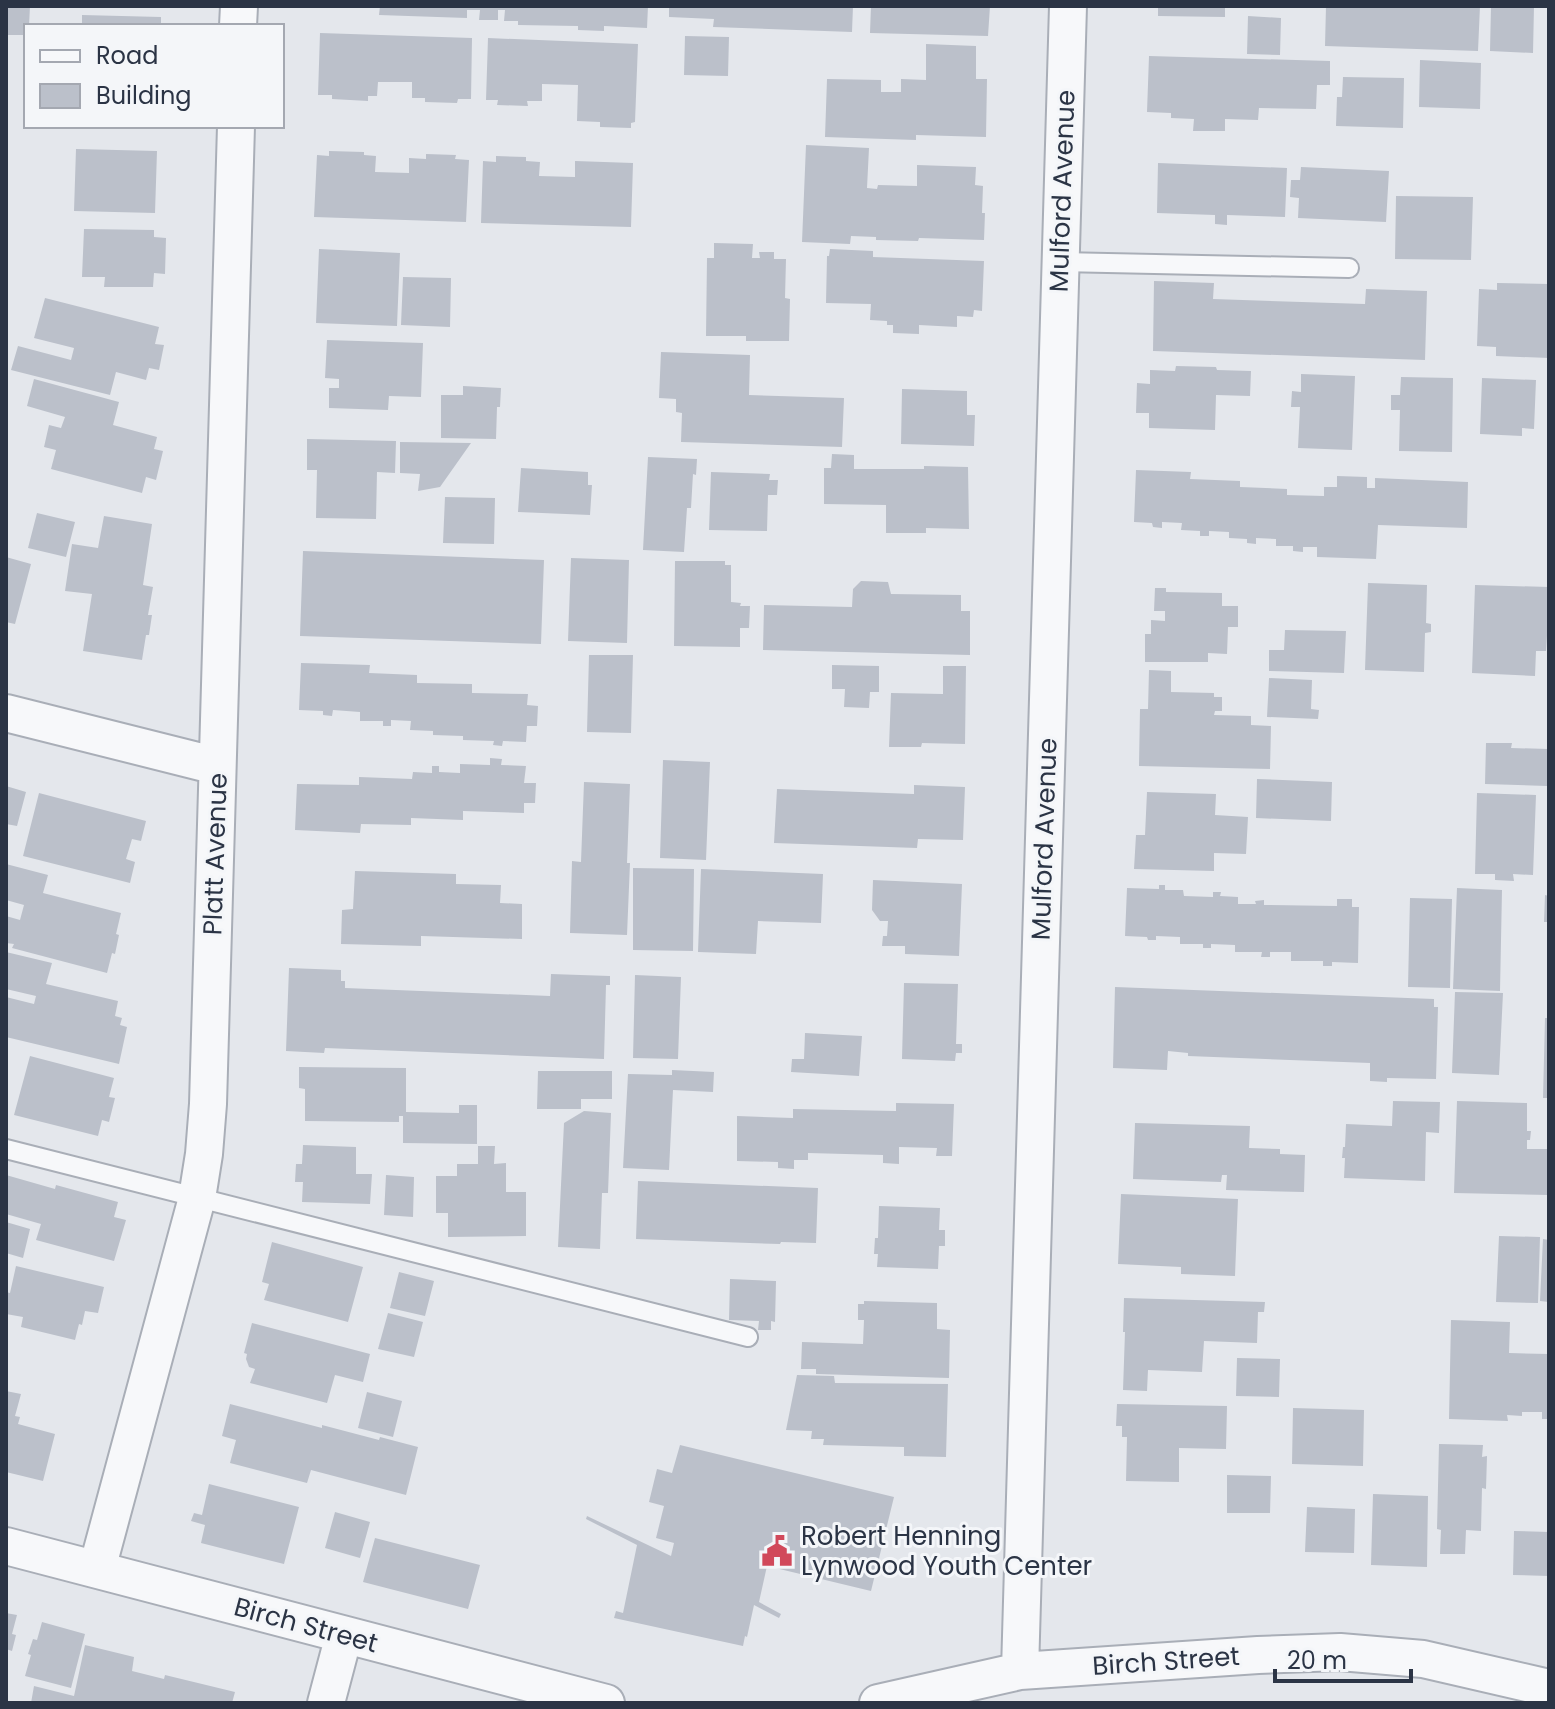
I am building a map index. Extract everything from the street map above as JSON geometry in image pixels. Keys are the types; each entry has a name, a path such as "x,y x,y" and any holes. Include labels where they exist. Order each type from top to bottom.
{"street":[{"name":"Mulford Avenue","path":"1020,1671 1068,6"},
{"name":"Platt Avenue","path":"97,1569 197,1198 204,1154 208,1104 236,128"},
{"path":"6,713 217,766"},
{"name":"Birch Street","path":"6,1546 606,1703"},
{"path":"326,1703 344,1635"},
{"name":"Birch Street","path":"878,1703 1020,1671 1340,1652 1423,1659 1549,1688"}],"lane":[{"path":"1060,262 1349,268"},
{"path":"6,1149 748,1337"}],"building":[{"path":"6,6 30,6 29,24 24,24 24,35 6,35"},
{"path":"380,6 648,6 647,28 604,26 604,31 578,30 578,26 518,25 518,21 504,21 505,10 498,10 498,20 479,20 480,10 467,10 467,18 379,15"},
{"path":"669,6 853,6 852,32 713,27 714,19 669,17"},
{"path":"871,6 990,6 988,36 870,33"},
{"path":"1158,6 1225,6 1225,17 1158,16"},
{"path":"1326,6 1480,6 1478,51 1325,46"},
{"path":"1491,6 1534,6 1533,53 1490,51"},
{"path":"82,15 161,17 161,24 82,24"},
{"path":"1248,16 1281,18 1280,55 1247,54"},
{"path":"320,33 472,38 471,99 458,99 457,103 425,102 425,98 412,98 412,82 378,82 377,96 368,96 368,101 318,95"},
{"path":"685,36 729,37 728,76 684,75"},
{"path":"488,38 638,44 635,122 631,123 631,128 600,127 600,122 577,121 578,85 542,84 542,101 527,101 528,106 497,105 498,100 486,100"},
{"path":"926,44 976,46 976,79 987,79 986,137 916,135 916,140 825,137 827,79 881,80 881,92 901,92 901,79 926,80"},
{"path":"1149,56 1330,61 1330,85 1317,85 1316,109 1259,108 1258,120 1225,119 1225,131 1193,131 1194,119 1171,118 1171,113 1147,112"},
{"path":"1420,60 1481,63 1480,109 1419,107"},
{"path":"1343,77 1404,78 1403,128 1336,126 1337,97 1342,97"},
{"path":"806,145 869,148 867,188 877,189 878,185 917,186 917,165 976,167 975,185 983,186 984,240 876,240 876,237 851,236 850,244 802,242"},
{"path":"76,149 157,151 155,213 74,211"},
{"path":"329,151 364,152 364,155 376,156 375,172 409,173 409,158 426,159 426,154 456,155 455,159 469,160 466,222 314,217 317,155 329,156"},
{"path":"496,156 526,157 526,161 540,162 539,176 575,177 575,161 633,163 631,227 481,223 483,161 496,162"},
{"path":"1158,163 1287,168 1285,217 1227,215 1227,225 1215,224 1215,215 1157,213"},
{"path":"1301,167 1389,171 1386,222 1298,218 1299,198 1290,197 1291,180 1300,180"},
{"path":"1396,196 1473,197 1471,260 1395,259"},
{"path":"84,229 154,230 154,237 166,238 165,274 154,273 153,287 104,287 105,277 82,277"},
{"path":"714,243 753,244 752,258 760,258 759,252 774,252 774,259 786,259 785,298 790,299 789,341 746,341 746,336 706,336 707,258 714,258"},
{"path":"319,249 400,253 397,326 316,323"},
{"path":"830,249 873,251 873,257 984,261 982,311 974,310 973,317 957,316 957,327 919,325 919,334 893,333 893,325 887,325 887,321 870,320 871,304 826,303 827,256"},
{"path":"403,277 451,278 450,327 401,325"},
{"path":"1154,281 1214,283 1213,299 1365,304 1366,289 1427,291 1425,360 1153,351"},
{"path":"1497,283 1549,284 1549,358 1496,356 1496,347 1477,346 1479,289 1497,290"},
{"path":"45,298 159,327 155,344 164,345 159,370 149,368 146,380 116,372 110,395 11,370 18,346 71,360 74,348 34,338"},
{"path":"327,340 423,343 421,397 389,396 388,410 329,408 329,388 339,388 339,379 325,378"},
{"path":"661,352 750,355 749,395 844,398 842,447 681,442 682,413 676,412 676,399 659,398"},
{"path":"1176,366 1251,371 1250,396 1216,395 1215,430 1149,428 1149,413 1136,413 1137,383 1150,384 1150,370 1175,371"},
{"path":"1301,374 1355,376 1352,450 1298,448 1300,407 1291,407 1292,391 1301,392"},
{"path":"1401,377 1453,378 1452,452 1399,451 1400,410 1391,410 1391,395 1400,395"},
{"path":"1482,378 1536,380 1534,429 1522,428 1522,436 1480,434"},
{"path":"34,379 119,402 113,425 157,437 154,449 163,451 156,480 146,477 142,493 51,469 56,450 44,447 49,425 61,428 65,417 27,406"},
{"path":"463,386 501,388 496,439 441,438 441,395 463,395"},
{"path":"902,389 967,391 967,415 975,415 974,446 901,444"},
{"path":"307,439 396,441 395,473 377,472 376,519 316,518 317,470 307,470"},
{"path":"400,442 471,443 440,487 418,491 420,474 400,473"},
{"path":"832,454 854,455 854,469 968,467 969,529 926,528 926,533 886,533 886,505 824,504 824,468 831,468"},
{"path":"648,457 697,459 691,508 687,508 684,552 643,550"},
{"path":"521,468 588,472 588,485 592,485 590,515 518,512"},
{"path":"1136,470 1191,472 1190,479 1240,481 1240,487 1287,489 1287,495 1324,496 1324,487 1337,487 1337,476 1367,477 1367,488 1375,488 1375,478 1468,482 1467,528 1378,525 1376,559 1317,557 1317,547 1303,547 1303,552 1293,551 1293,546 1276,546 1276,539 1256,538 1256,544 1247,543 1247,539 1229,538 1229,532 1209,531 1209,536 1200,536 1200,531 1181,530 1182,523 1162,522 1162,528 1153,527 1152,523 1134,522"},
{"path":"711,472 770,474 769,480 778,480 777,495 768,495 767,531 709,530"},
{"path":"445,497 495,498 494,544 443,543"},
{"path":"37,513 75,522 66,557 28,548"},
{"path":"104,516 152,524 143,585 153,587 148,615 152,615 142,660 83,651 92,594 65,591 72,544 98,548"},
{"path":"303,551 544,560 541,644 300,636"},
{"path":"6,557 31,564 15,624 6,622"},
{"path":"571,558 629,560 627,643 568,641"},
{"path":"675,561 725,561 725,565 731,565 731,602 750,606 749,628 740,628 740,647 674,646"},
{"path":"861,581 888,582 891,594 961,595 961,611 970,611 970,655 763,650 764,605 852,607 853,589"},
{"path":"1368,583 1427,585 1426,623 1431,624 1431,632 1425,633 1424,672 1365,670"},
{"path":"1475,585 1549,587 1549,636 1546,651 1536,651 1535,676 1472,673"},
{"path":"1155,588 1166,588 1166,592 1222,593 1222,606 1238,606 1238,627 1228,627 1227,654 1208,653 1208,662 1145,662 1145,634 1151,634 1151,620 1165,621 1165,611 1154,611"},
{"path":"1285,630 1346,631 1344,673 1269,671 1269,650 1284,650"},
{"path":"589,655 633,655 631,733 587,732"},
{"path":"301,663 370,665 369,673 417,675 417,683 472,684 472,693 528,694 527,705 538,706 537,726 527,726 526,742 503,741 502,746 493,745 494,741 463,740 463,736 410,730 411,721 391,720 391,726 383,726 383,721 360,721 360,712 333,710 332,716 323,715 323,711 299,710"},
{"path":"832,665 879,666 879,692 870,692 869,708 844,707 845,689 832,689"},
{"path":"943,666 966,666 965,744 922,743 921,747 889,747 891,693 943,694"},
{"path":"1149,670 1171,671 1171,692 1214,693 1214,697 1222,697 1222,711 1215,711 1214,715 1251,716 1251,725 1271,726 1270,769 1139,766 1140,709 1148,709"},
{"path":"1269,678 1312,680 1311,709 1319,710 1318,719 1267,717"},
{"path":"1486,743 1512,743 1511,748 1548,749 1547,786 1485,784"},
{"path":"490,758 502,759 501,765 526,766 524,783 536,783 535,803 524,803 524,813 463,811 463,820 411,818 411,825 361,824 360,833 295,830 297,784 359,785 359,777 412,779 413,772 432,773 432,766 439,766 439,772 460,773 460,764 490,765"},
{"path":"663,760 710,762 706,860 660,858"},
{"path":"1257,779 1332,782 1331,821 1256,818"},
{"path":"584,782 630,784 627,935 570,933 572,861 581,862"},
{"path":"914,785 965,787 963,840 918,839 917,848 774,843 777,789 914,794"},
{"path":"6,786 26,792 17,826 6,824"},
{"path":"1147,792 1216,794 1215,815 1248,817 1246,854 1214,853 1214,871 1134,869 1136,835 1145,835"},
{"path":"39,793 146,821 141,841 132,839 126,859 135,862 130,883 23,856"},
{"path":"1477,793 1536,795 1533,875 1513,874 1514,881 1495,880 1495,874 1475,874"},
{"path":"6,864 48,875 43,893 121,913 115,954 112,953 107,973 12,948 14,944 6,943 6,916 20,920 24,905 6,900"},
{"path":"633,868 694,869 693,951 633,950"},
{"path":"701,869 823,874 821,923 758,921 756,954 698,952"},
{"path":"355,871 456,874 456,884 501,885 500,903 522,904 522,939 421,936 421,946 341,944 342,910 353,909"},
{"path":"873,880 962,884 959,956 905,954 905,946 882,946 883,936 887,936 888,921 880,921 872,910"},
{"path":"1159,885 1165,885 1165,890 1183,890 1184,896 1213,897 1213,892 1221,892 1220,896 1238,897 1238,904 1256,904 1255,901 1264,900 1264,905 1337,906 1337,899 1352,899 1352,907 1359,907 1358,963 1332,962 1332,966 1323,966 1323,961 1291,961 1291,952 1270,952 1270,957 1261,957 1262,952 1235,952 1235,945 1211,944 1211,948 1203,948 1203,944 1180,944 1180,937 1156,936 1156,940 1148,940 1147,937 1125,936 1127,888 1159,889"},
{"path":"1457,888 1502,890 1500,991 1453,989"},
{"path":"1545,895 1549,896 1549,922 1544,922"},
{"path":"1410,898 1452,899 1450,988 1408,987"},
{"path":"6,952 52,963 46,984 118,1001 115,1016 122,1018 120,1025 127,1027 119,1064 6,1037 6,997 34,1004 36,996 6,989"},
{"path":"289,968 341,970 345,988 550,996 551,974 610,976 610,985 606,985 604,1059 325,1048 324,1053 286,1051"},
{"path":"635,975 681,977 678,1059 633,1058"},
{"path":"904,983 958,984 956,1044 962,1044 962,1053 956,1053 955,1061 902,1059"},
{"path":"1115,987 1434,999 1434,1007 1438,1007 1436,1079 1387,1078 1387,1082 1370,1081 1370,1063 1188,1056 1188,1053 1168,1051 1167,1070 1113,1068"},
{"path":"1455,992 1503,993 1499,1075 1452,1073"},
{"path":"1545,1018 1549,1018 1549,1098 1543,1098"},
{"path":"805,1033 862,1036 859,1076 791,1072 792,1059 804,1059"},
{"path":"30,1056 114,1078 109,1097 115,1098 109,1122 102,1120 98,1136 14,1115"},
{"path":"299,1067 406,1068 406,1112 459,1113 459,1105 477,1105 477,1144 403,1143 403,1116 399,1116 399,1122 305,1121 305,1089 299,1088"},
{"path":"672,1070 714,1072 713,1092 673,1090 669,1170 623,1168 628,1074 672,1075"},
{"path":"538,1071 612,1071 612,1099 581,1099 581,1109 537,1109"},
{"path":"1393,1101 1440,1102 1439,1133 1426,1132 1425,1181 1344,1178 1345,1158 1342,1158 1346,1124 1392,1126"},
{"path":"1457,1101 1527,1103 1527,1131 1531,1131 1527,1149 1549,1149 1549,1195 1454,1193"},
{"path":"896,1103 954,1104 952,1156 936,1156 937,1148 899,1147 899,1164 883,1163 883,1155 808,1153 808,1160 794,1160 794,1169 778,1168 778,1162 737,1161 737,1116 793,1118 793,1109 896,1111"},
{"path":"584,1111 611,1113 608,1193 602,1193 600,1249 558,1247 564,1123"},
{"path":"1135,1123 1250,1126 1249,1148 1280,1149 1280,1154 1305,1155 1304,1192 1226,1190 1227,1175 1222,1175 1221,1182 1133,1179"},
{"path":"303,1145 356,1147 356,1174 372,1174 370,1204 302,1202 303,1182 295,1182 296,1164 302,1164"},
{"path":"478,1146 495,1146 494,1164 506,1163 506,1192 526,1192 526,1236 448,1237 448,1213 436,1213 436,1176 457,1176 457,1164 478,1164"},
{"path":"6,1175 118,1202 114,1217 126,1220 114,1261 36,1240 41,1224 6,1214"},
{"path":"386,1175 414,1177 413,1217 384,1215"},
{"path":"638,1181 818,1188 816,1243 636,1239"},
{"path":"1121,1194 1238,1199 1235,1276 1181,1274 1181,1267 1118,1264"},
{"path":"879,1206 940,1208 939,1230 945,1230 945,1246 939,1246 938,1269 877,1267 878,1254 874,1254"},
{"path":"6,1222 30,1229 23,1258 6,1253"},
{"path":"1499,1236 1540,1237 1538,1303 1496,1302"},
{"path":"1543,1239 1549,1240 1549,1302 1540,1301"},
{"path":"272,1242 363,1267 348,1322 264,1300 269,1284 262,1282"},
{"path":"16,1266 104,1287 98,1313 85,1311 75,1340 21,1327 23,1317 6,1314 6,1292 10,1293"},
{"path":"399,1272 434,1281 425,1316 390,1308"},
{"path":"730,1279 776,1281 775,1322 771,1321 771,1330 758,1330 759,1321 729,1320"},
{"path":"1124,1298 1265,1302 1264,1312 1258,1312 1257,1343 1204,1341 1202,1372 1148,1370 1147,1391 1123,1390"},
{"path":"864,1301 937,1303 937,1329 950,1330 949,1378 816,1374 816,1369 801,1369 802,1342 863,1344 864,1320 858,1320 858,1304 864,1304"},
{"path":"388,1313 423,1322 414,1357 378,1349"},
{"path":"1451,1320 1510,1322 1509,1353 1549,1354 1549,1419 1542,1419 1542,1412 1522,1412 1522,1416 1507,1415 1508,1421 1449,1419"},
{"path":"252,1323 370,1354 363,1382 335,1375 327,1403 250,1383 255,1369 249,1367 247,1354 244,1353"},
{"path":"1237,1358 1280,1359 1279,1397 1236,1396"},
{"path":"797,1375 834,1376 835,1383 948,1384 946,1457 904,1456 904,1447 823,1445 824,1439 811,1439 812,1431 786,1430"},
{"path":"6,1391 21,1394 15,1416 20,1417 18,1424 55,1434 43,1481 6,1472"},
{"path":"367,1392 402,1401 393,1437 358,1428"},
{"path":"230,1404 322,1428 322,1425 418,1447 406,1495 311,1470 307,1483 230,1463 236,1440 222,1436"},
{"path":"1117,1404 1227,1406 1226,1449 1179,1448 1179,1482 1126,1481 1127,1437 1122,1437 1122,1426 1116,1426"},
{"path":"1293,1408 1364,1410 1363,1466 1292,1464"},
{"path":"1439,1444 1483,1445 1482,1457 1487,1456 1486,1489 1482,1488 1481,1531 1466,1530 1465,1554 1440,1554 1441,1530 1437,1529"},
{"name":"Robert Henning Lynwood Youth Center","path":"680,1445 894,1497 871,1591 767,1566 759,1602 781,1614 779,1618 754,1605 743,1646 614,1618 616,1611 623,1613 637,1545 586,1519 587,1516 671,1556 674,1543 656,1538 664,1506 649,1502 657,1469 672,1473"},
{"path":"1227,1475 1271,1476 1270,1513 1227,1513"},
{"path":"209,1484 299,1507 284,1564 201,1543 205,1525 191,1521 194,1513 202,1515"},
{"path":"1373,1494 1428,1496 1427,1567 1371,1565"},
{"path":"1307,1507 1355,1509 1354,1553 1305,1552"},
{"path":"335,1512 370,1522 360,1558 325,1548"},
{"path":"1514,1531 1549,1532 1549,1576 1513,1575"},
{"path":"375,1538 480,1565 468,1609 363,1582"},
{"path":"6,1613 17,1615 12,1651 6,1649"},
{"path":"42,1622 85,1634 71,1688 25,1676 31,1655 28,1654 33,1639 37,1640"},
{"path":"85,1645 134,1657 132,1671 164,1679 165,1675 235,1692 232,1703 31,1703 34,1686 74,1696"}],"place":[{"name":"Robert Henning Lynwood Youth Center","path":"777,1551"}]}
